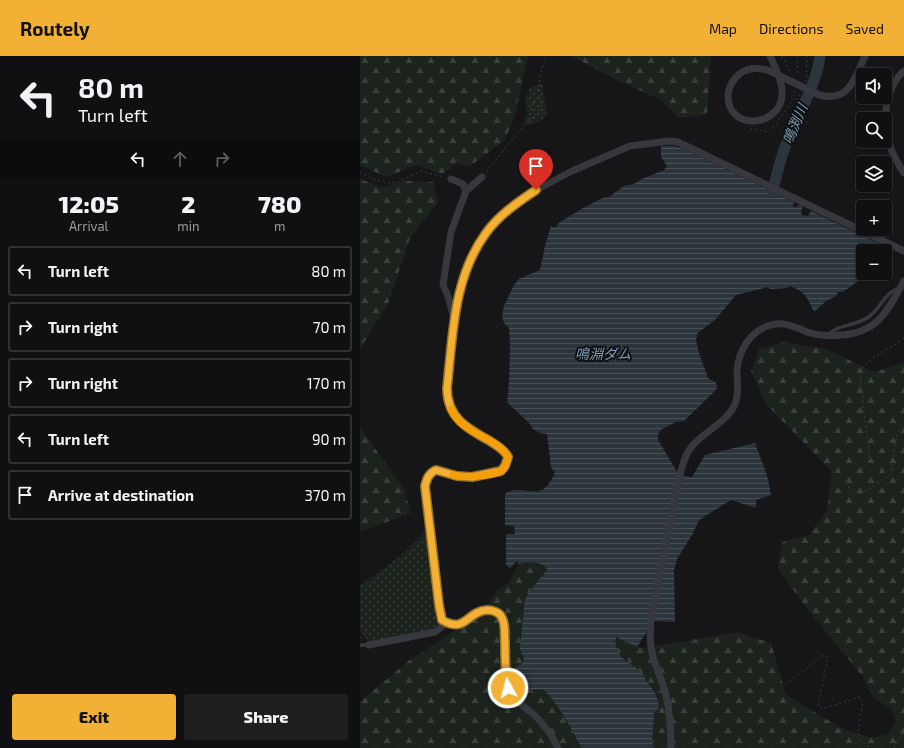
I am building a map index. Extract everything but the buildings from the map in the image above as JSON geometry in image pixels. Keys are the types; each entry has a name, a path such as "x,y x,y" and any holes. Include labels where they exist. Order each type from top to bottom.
{"street":[{"path":"770,56 780,78 782,91 782,98 776,112 768,118 760,121 752,122 740,118 730,108 728,93 734,79 750,68 770,71 819,95 834,97 848,90 852,85 865,56"},
{"path":"886,112 890,92 895,82 904,71"},
{"path":"558,748 541,722 513,698 508,688 505,677 504,626 502,617 496,612 487,610 479,612 455,626 442,620 439,605 425,486 428,477 436,470 457,476 472,477 501,471 505,466 508,457 503,449 464,426 453,413 447,399 454,320 459,291 476,248 486,233 499,219 536,190 572,171 630,146 669,141 678,142 904,251"},
{"path":"890,148 904,173"},
{"path":"454,320 448,296 443,285 451,232 466,191 482,177"},
{"path":"451,179 463,184 466,191"},
{"path":"671,748 666,694 653,662 650,641 650,620 679,481 686,456 694,444 725,417 736,402 739,358 746,342 752,336 761,329 781,324 800,328 809,332 828,335 853,334 867,329 888,310 904,281"},
{"path":"369,645 435,632 442,627 445,622"}],"lane":[{"path":"360,645 369,645"}],"path":[{"path":"797,56 798,76"},
{"path":"482,177 539,110 539,84 541,72 546,59"},
{"path":"529,120 531,117 532,103 536,99 540,99"},
{"path":"796,101 810,108"},
{"path":"532,103 534,107 539,110"},
{"path":"360,172 373,179 389,183 398,182 421,171 451,179"},
{"path":"904,338 896,345 867,362 862,369 860,379 870,460 865,467 851,475 848,483 849,489 859,494 891,474 894,462 895,439 899,429 904,423"},
{"path":"360,638 366,634"},
{"path":"790,681 823,655 828,657 818,705 822,708 860,697 863,702 858,731 861,741 871,748"},
{"path":"894,748 904,731"}],"green space":[{"path":"360,56 528,56 515,115 505,140 469,167 457,163 442,174 417,165 386,177 360,165"},
{"path":"571,56 711,56 707,115 679,118 661,100 619,81"},
{"path":"542,83 547,113 544,118 539,121 527,125 524,123 527,117 526,95 530,88"},
{"path":"360,179 382,187 404,181 433,182 438,202 410,238 388,304 360,349"},
{"path":"783,342 827,349 874,372 904,363 904,748 655,748 652,743 654,713 659,708 658,699 644,675 629,664 628,661 617,652 615,645 617,636 637,647 643,648 738,632 771,643 786,695 843,729 871,738 888,734 896,722 891,709 873,697 863,677 804,605 778,568 782,542 809,535 827,510 832,472 766,404 751,371 759,349"},
{"path":"360,427 404,489 411,513 360,532"},
{"path":"427,530 436,610 440,625 437,629 369,642 360,631 360,586 398,558"},
{"path":"525,562 541,564 546,567 547,570 537,583 520,649 524,659 522,664 515,667 513,673 502,684 508,698 533,689 541,689 546,692 557,706 582,748 360,748 360,702 407,662 463,625 479,617 497,591 508,583 519,564"}],"water":[{"name":"鳴淵ダム","path":"661,146 674,146 684,149 794,202 794,207 799,205 803,206 801,212 802,215 808,216 811,211 856,233 856,236 863,236 880,244 856,244 856,280 860,280 843,292 838,292 836,296 826,301 814,312 807,299 798,290 789,286 788,288 770,289 768,287 736,295 715,320 697,334 696,340 699,353 708,378 717,385 716,390 684,421 676,422 662,429 658,434 658,440 679,475 692,477 705,455 755,443 767,475 771,495 756,500 756,508 731,500 699,520 692,535 677,559 674,570 675,622 654,621 637,647 616,637 617,650 620,655 644,675 658,699 659,708 654,713 652,743 655,748 582,748 559,708 542,689 525,692 508,698 501,695 499,689 513,673 515,667 522,664 524,659 520,649 525,600 547,570 539,563 535,562 519,564 517,561 510,568 506,565 506,534 515,534 514,526 505,525 505,494 515,490 533,492 542,490 549,484 555,473 551,467 547,434 540,433 533,429 529,423 507,402 510,345 509,328 504,323 502,316 504,306 514,285 519,279 540,270 551,226 555,228 560,222 585,207 603,198 609,197 624,186 634,184 664,170 667,166 661,157"}],"waterway":[{"name":"鳴渕川","path":"772,192 780,161 791,131 811,89 820,56"}],"slow traffic":[{"path":"451,409 464,426 503,449 508,457 505,466 501,471 472,477 453,475"}],"route":[{"path":"508,688 505,677 504,626 502,617 496,612 487,610 479,612 455,626 442,620 425,486 428,477 436,470 441,470 457,476 472,477 501,471 507,462 508,457 503,449 464,426 453,413 447,399 454,320 459,291 476,248 486,233 499,219 536,190"}]}
